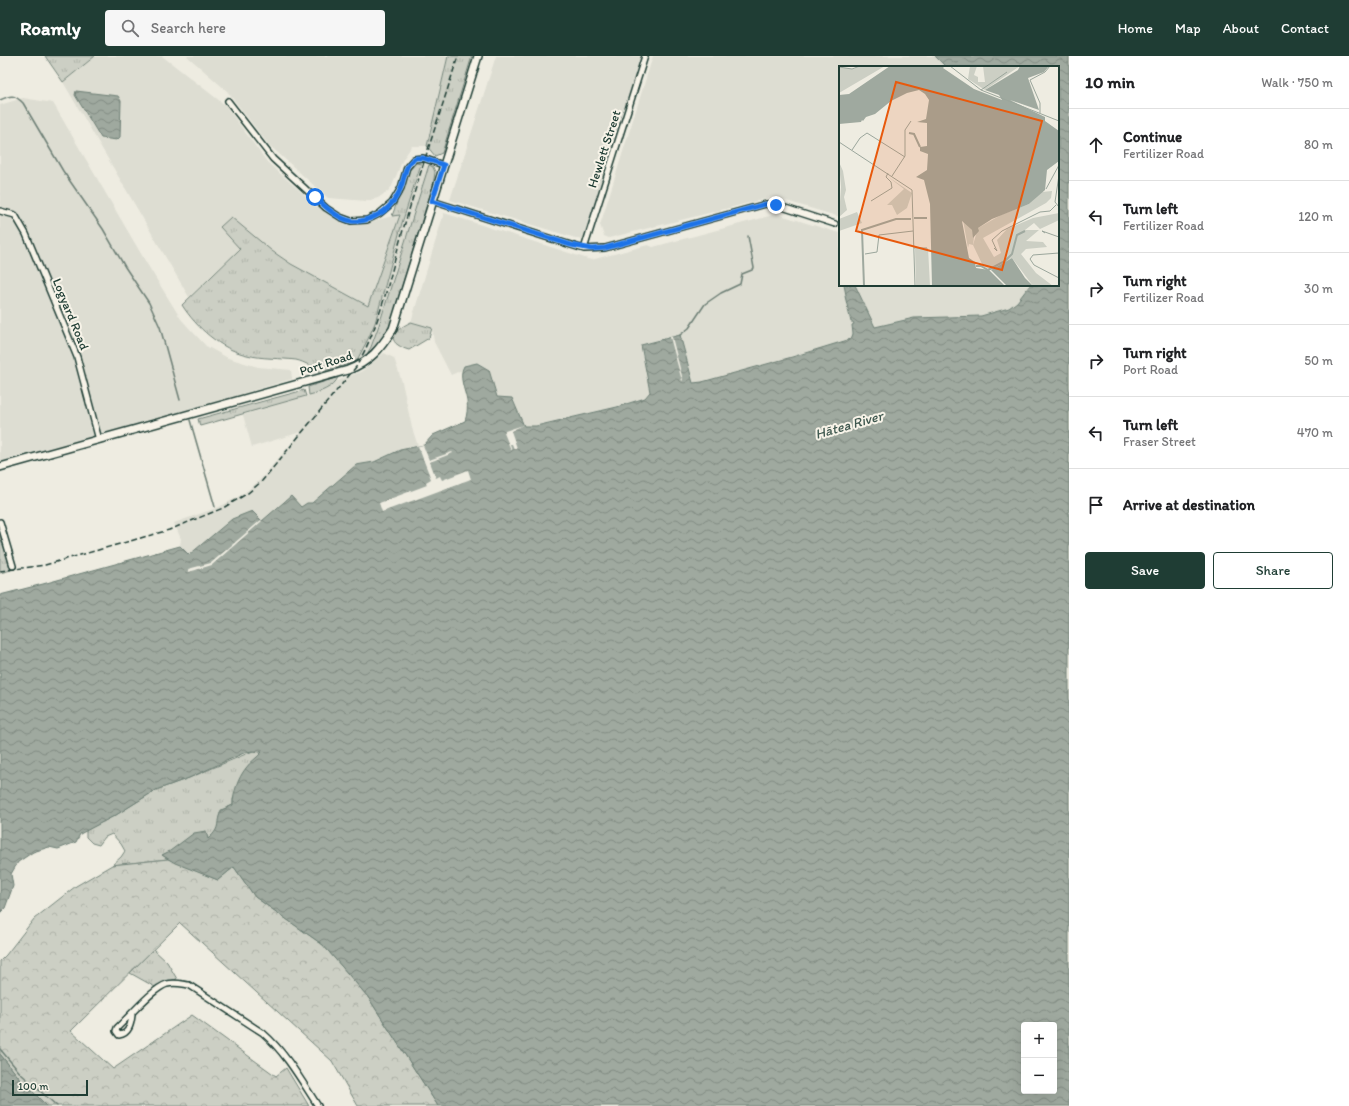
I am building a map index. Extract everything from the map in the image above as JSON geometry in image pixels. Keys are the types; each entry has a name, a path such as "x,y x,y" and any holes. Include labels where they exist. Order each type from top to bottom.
{"main road":[{"name":"Port Road","path":"0,467 348,370 370,358 382,347 393,329 478,56"}],"street":[{"name":"Hewlett Street","path":"584,249 645,56"},
{"path":"228,102 273,159 326,208 351,221 367,220 379,214 392,204 401,188 407,167 414,159 423,158 444,165"},
{"path":"432,201 584,249 605,248 766,204 776,205 835,224"},
{"name":"Logyard Road","path":"0,211 15,215 26,234 77,357 100,440"},
{"path":"0,522 13,566"},
{"path":"132,1015 163,986 176,983 189,985 263,1033 272,1041 288,1059 318,1106"}],"shaded area":[{"path":"95,56 162,56 225,105 267,162 318,207 341,222 351,225 359,225 400,214 368,306 291,264 272,251 240,249 189,297 63,82"},
{"path":"187,56 448,56 427,146 412,146 403,159 392,186 388,191 378,198 367,201 328,198 268,144 227,91"},
{"path":"496,56 641,56 585,236 582,240 450,200"},
{"path":"653,56 935,56 945,66 839,66 839,217 773,197 609,238 604,236 600,225"},
{"path":"23,98 53,103 147,264 181,319 206,346 228,358 258,367 291,370 292,379 188,410 0,462 0,105"},
{"path":"421,164 429,165 379,325 366,356 356,362 375,323 402,223"},
{"path":"444,213 591,260 648,245 653,247 777,214 839,233 839,286 844,286 851,322 853,321 854,324 852,325 852,339 702,382 693,383 680,335 641,345 650,392 645,398 617,407 536,426 524,426 512,398 497,397 489,370 477,363 464,366 462,370 451,375 434,342 432,328 411,322"},
{"path":"855,286 1029,286 1017,302 1009,308 981,316 914,318 875,327"},
{"path":"384,353 394,358 402,382 412,428 418,446 400,450 374,462 356,465 312,503 301,508 291,496 262,521 232,519 189,555 180,546 181,539 174,523 219,507 248,490 260,480 301,432 252,447 243,415 322,391 335,382 362,371"}],"green space":[{"path":"45,56 95,56 63,82"},
{"path":"448,56 472,56 442,153 435,156 427,146"},
{"path":"416,163 421,164 402,223 375,323 356,362 321,372 296,360 259,357 237,352 227,348 210,336 194,321 182,305 240,249 220,227 231,217 272,251 291,264 368,306 400,215 392,216 408,172"},
{"path":"429,165 433,167 435,172 433,185 391,322 386,334 366,356 379,325"},
{"path":"411,322 432,328 429,338 409,350 394,342 393,338 397,332"},
{"path":"338,377 330,387 309,395 308,387"},
{"path":"304,390 306,396 200,426 198,419"},
{"path":"0,532 11,570 0,573"},
{"path":"253,751 262,752 233,799 233,805 221,810 216,831 207,839 162,855 168,859 112,865 125,851 112,834 105,837 99,845 92,843 86,837 86,830 116,815 156,790"},
{"path":"168,859 218,880 234,867 255,897 323,945 368,997 438,1106 358,1106 332,1061 180,923 71,1031 113,1069 192,1015 276,1076 286,1068 309,1106 47,1106 21,1080 0,1054 0,961 34,919 76,886 112,865"},
{"path":"153,949 167,962 177,979 155,987 130,973"}],"water":[{"name":"Hātea River","path":"935,56 1069,56 1069,1106 438,1106 368,997 323,945 255,897 234,867 218,880 175,863 162,855 170,851 194,833 206,831 208,839 213,835 217,828 222,810 233,805 236,786 243,772 262,752 246,752 189,778 156,790 116,815 80,834 76,842 58,849 49,847 33,852 18,862 11,874 13,886 5,908 0,913 0,595 180,546 189,555 232,519 252,511 262,521 291,496 301,507 307,503 312,503 356,465 374,462 400,450 424,445 433,435 465,421 467,414 467,401 462,383 462,370 464,366 477,363 489,370 497,397 512,398 524,426 536,426 617,407 645,398 650,392 641,345 680,335 693,383 702,382 792,357 851,339 853,334 852,325 854,324 851,322 844,286 855,286 875,327 914,318 981,316 1009,308 1017,302 1029,286 1059,286 1059,66 945,66"},
{"path":"76,91 118,96 121,101 120,137 117,140 101,138 75,95"},
{"path":"0,1054 21,1080 47,1106 0,1106"}],"pier":[{"path":"670,337 672,337 682,381"},
{"path":"523,425 511,431 517,448 514,449 512,444 510,444 511,450 504,433 505,431"},
{"path":"423,445 429,460 452,452 453,453 430,462 436,478 440,476 442,480 468,470 471,479 382,512 379,503 427,485 426,482 431,479 418,446"},
{"path":"261,520 262,521 212,565 189,572 188,569 211,563"}],"waterway":[{"path":"0,100 12,96 23,103 63,171 103,229 125,267 149,303 160,327 180,400"},
{"path":"680,335 689,328 705,304 721,293 740,284 742,274 754,268 748,236"},
{"path":"190,420 215,507"},
{"path":"0,1049 21,1074 57,1106"}],"railway":[{"path":"0,571 45,565 169,530 223,508 248,493 262,481 356,367 365,351 384,300 403,230 458,56"}],"route":[{"path":"315,197 326,208 351,221 367,220 379,214 392,204 401,188 407,167 412,160 416,158 423,158 444,165 432,201 584,249 605,248 766,204 776,205"}]}
